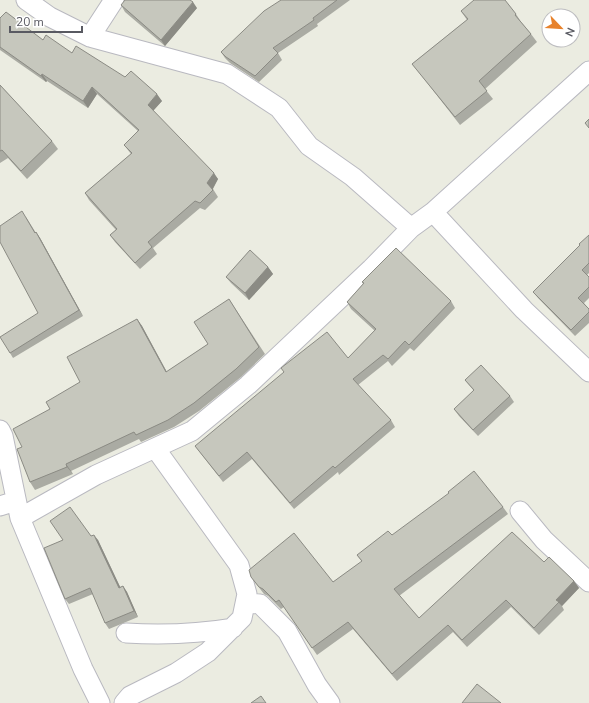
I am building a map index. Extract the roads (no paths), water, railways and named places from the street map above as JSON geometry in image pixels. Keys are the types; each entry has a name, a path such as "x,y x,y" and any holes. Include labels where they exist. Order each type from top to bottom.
{"street":[{"path":"26,0 50,17 90,37 227,74 279,108 309,146 353,177 411,228"},
{"path":"90,37 114,0"},
{"path":"12,508 96,475 192,431 248,385 372,269 411,228 433,212 589,71"},
{"path":"433,212 524,310 589,372"},
{"path":"0,430 3,436 12,508 83,669 100,703"},
{"path":"124,703 130,696 176,673 208,652 242,618 248,594 239,564 155,448"},
{"path":"520,511 544,540 589,582"},
{"path":"246,603 260,604 287,631 317,685 330,703"},
{"path":"126,633 156,635 194,634 233,628"}]}
